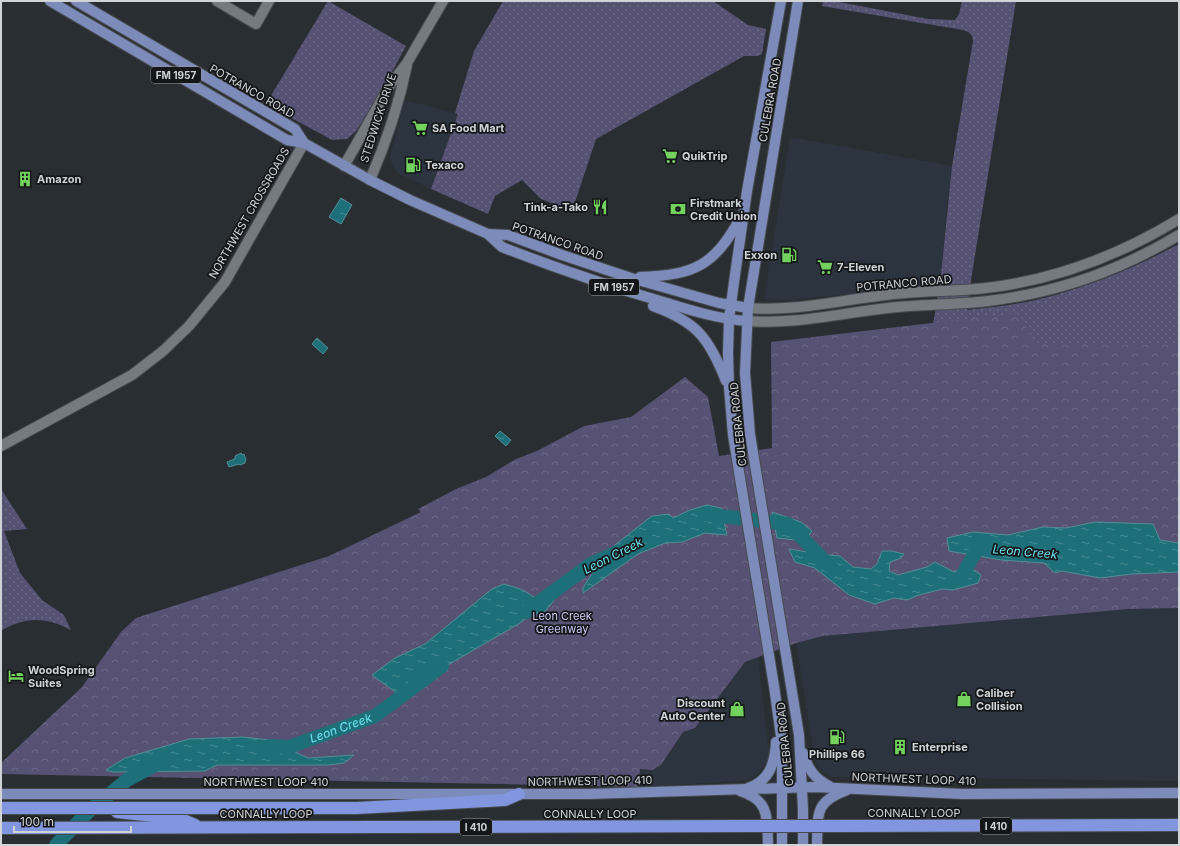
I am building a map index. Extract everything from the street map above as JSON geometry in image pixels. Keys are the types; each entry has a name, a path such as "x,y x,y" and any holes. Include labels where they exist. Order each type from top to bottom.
{"highway":[{"path":"1,808 379,807 505,800 519,794"},
{"path":"1,808 85,810 179,823"},
{"path":"1,828 179,823"},
{"name":"CONNALLY LOOP","path":"179,823 200,827 1179,826"}],"main road":[{"name":"FM 1957","path":"50,1 287,140 304,143 370,180 410,200 488,234 502,247 628,292 707,315 747,321"},
{"name":"POTRANCO ROAD","path":"76,1 295,130 304,143"},
{"name":"CULEBRA ROAD","path":"781,1 745,210 729,319 729,387 734,447 782,743 782,845"},
{"name":"CULEBRA ROAD","path":"798,1 748,308 745,386 751,444 800,743 803,845"},
{"path":"631,278 675,274 701,265 724,245 745,210"},
{"name":"POTRANCO ROAD","path":"488,234 508,235 631,278 731,306 748,308"},
{"path":"628,292 643,302 668,311 684,320 698,332 711,348 729,387"},
{"path":"736,790 750,787 759,783 771,769 775,754 778,718"},
{"path":"800,743 810,772 820,781 831,787"},
{"name":"NORTHWEST LOOP 410","path":"1,794 519,794 623,793 831,787 977,794 1179,793"},
{"path":"817,845 818,817 824,803 832,796 851,789"},
{"path":"736,790 754,797 765,809 767,816 768,845"}],"street":[{"path":"217,1 256,24 269,1"},
{"name":"STEDWICK DRIVE","path":"344,166 390,85 407,63 441,2"},
{"name":"STEDWICK DRIVE","path":"370,180 384,146 402,91 407,63"},
{"name":"NORTHWEST CROSSROADS","path":"1,446 132,375 163,351 189,326 225,282 304,143"},
{"name":"POTRANCO ROAD","path":"748,308 776,309 799,307 888,294 987,288 1029,281 1067,271 1132,245 1179,219"},
{"path":"747,321 802,321 890,308 961,304 1032,294 1072,283 1108,270 1138,257 1179,235"},
{"path":"1132,245 1138,257"},
{"path":"987,288 989,301"}],"shaded area":[{"path":"405,100 458,114 431,189 398,173 392,165 390,156"},
{"path":"790,137 952,166 946,213 940,284 790,300 764,300"},
{"path":"1179,608 1179,781 831,777 823,772 816,764 796,643 823,636 1129,609"},
{"name":"Discount Auto Center","path":"758,657 769,752 768,760 757,774 749,779 740,781 639,787 640,769 652,770 661,765 683,732 695,728 745,662"}],"green space":[{"path":"328,1 406,46 381,92 356,131 347,139 332,140 266,104"},
{"path":"503,1 713,1 748,25 766,29 762,54 758,56 744,56 596,139 572,211 541,199 522,180 495,196 488,214 431,189 458,114 455,113 474,51"},
{"path":"823,1 834,1 928,19 955,20 959,14 962,1 1016,1 967,310 1031,301 1076,289 1128,269 1179,244 1179,385 929,347 940,284 952,166 973,41 972,35 963,30 822,6"},
{"name":"Leon Creek Greenway","path":"1016,313 1036,343 1179,345 1179,608 1129,609 823,636 796,643 745,662 695,728 683,732 661,765 652,770 640,769 639,787 1,774 1,763 82,687 121,632 136,618 329,556 421,512 418,509 456,489 486,477 516,459 537,451 584,426 631,417 685,377 708,397 719,456 772,448 771,342"},
{"path":"1,489 27,529 4,531 20,573 42,600 64,615 71,630 53,623 36,620 19,623 1,631"}],"water":[{"path":"341,198 352,205 341,224 329,217"},
{"path":"317,338 328,348 323,354 312,344"},
{"path":"500,431 511,440 506,446 495,436"},
{"path":"241,453 242,455 244,454 246,460 245,463 229,467 227,462 235,459 235,456"},
{"path":"707,505 721,508 727,535 705,533 682,542 665,543 638,554 583,593 583,588 603,556 652,516 669,514 673,518 690,510"},
{"path":"772,512 801,522 812,531 805,541 777,538"},
{"path":"1095,522 1153,524 1160,540 1179,543 1179,572 1132,574 1100,578 1062,571 1055,573 1044,563 1001,560 949,551 947,538 973,532 1008,535 1043,527 1066,528"},
{"path":"789,549 840,556 853,567 871,569 877,564 882,551 892,551 904,554 901,558 890,562 889,571 898,575 927,567 935,562 954,572 970,568 981,575 978,583 953,590 942,589 907,600 894,598 875,604 849,595 815,568 795,562"},
{"path":"504,584 520,589 539,599 555,599 543,614 533,613 520,623 398,694 372,675 395,658 425,644 492,589"},
{"path":"243,737 269,740 285,745 293,751 308,758 354,755 344,763 329,765 217,765 205,771 113,772 106,770 125,758 189,739"}],"waterway":[{"name":"Leon Creek","path":"704,514 788,524 831,567"},
{"name":"Leon Creek","path":"954,580 960,579 978,548 989,549"},
{"name":"Leon Creek","path":"526,612 591,564 617,552"},
{"name":"Leon Creek","path":"269,746 289,747 375,716 442,666"},
{"name":"Leon Creek","path":"56,845 90,810 127,780 159,763"}],"place":[{"name":"SA Food Mart","path":"420,128"},
{"name":"QuikTrip","path":"670,156"},
{"name":"Texaco","path":"413,165"},
{"name":"Amazon","path":"25,179"},
{"name":"Tink-a-Tako","path":"600,207"},
{"name":"Firstmark Credit Union","path":"678,209"},
{"name":"Exxon","path":"789,255"},
{"name":"7-Eleven","path":"825,267"},
{"name":"WoodSpring Suites","path":"16,676"},
{"name":"Caliber Collision","path":"964,699"},
{"name":"Discount Auto Center","path":"737,709"},
{"name":"Phillips 66","path":"837,737"},
{"name":"Enterprise","path":"900,747"}]}
